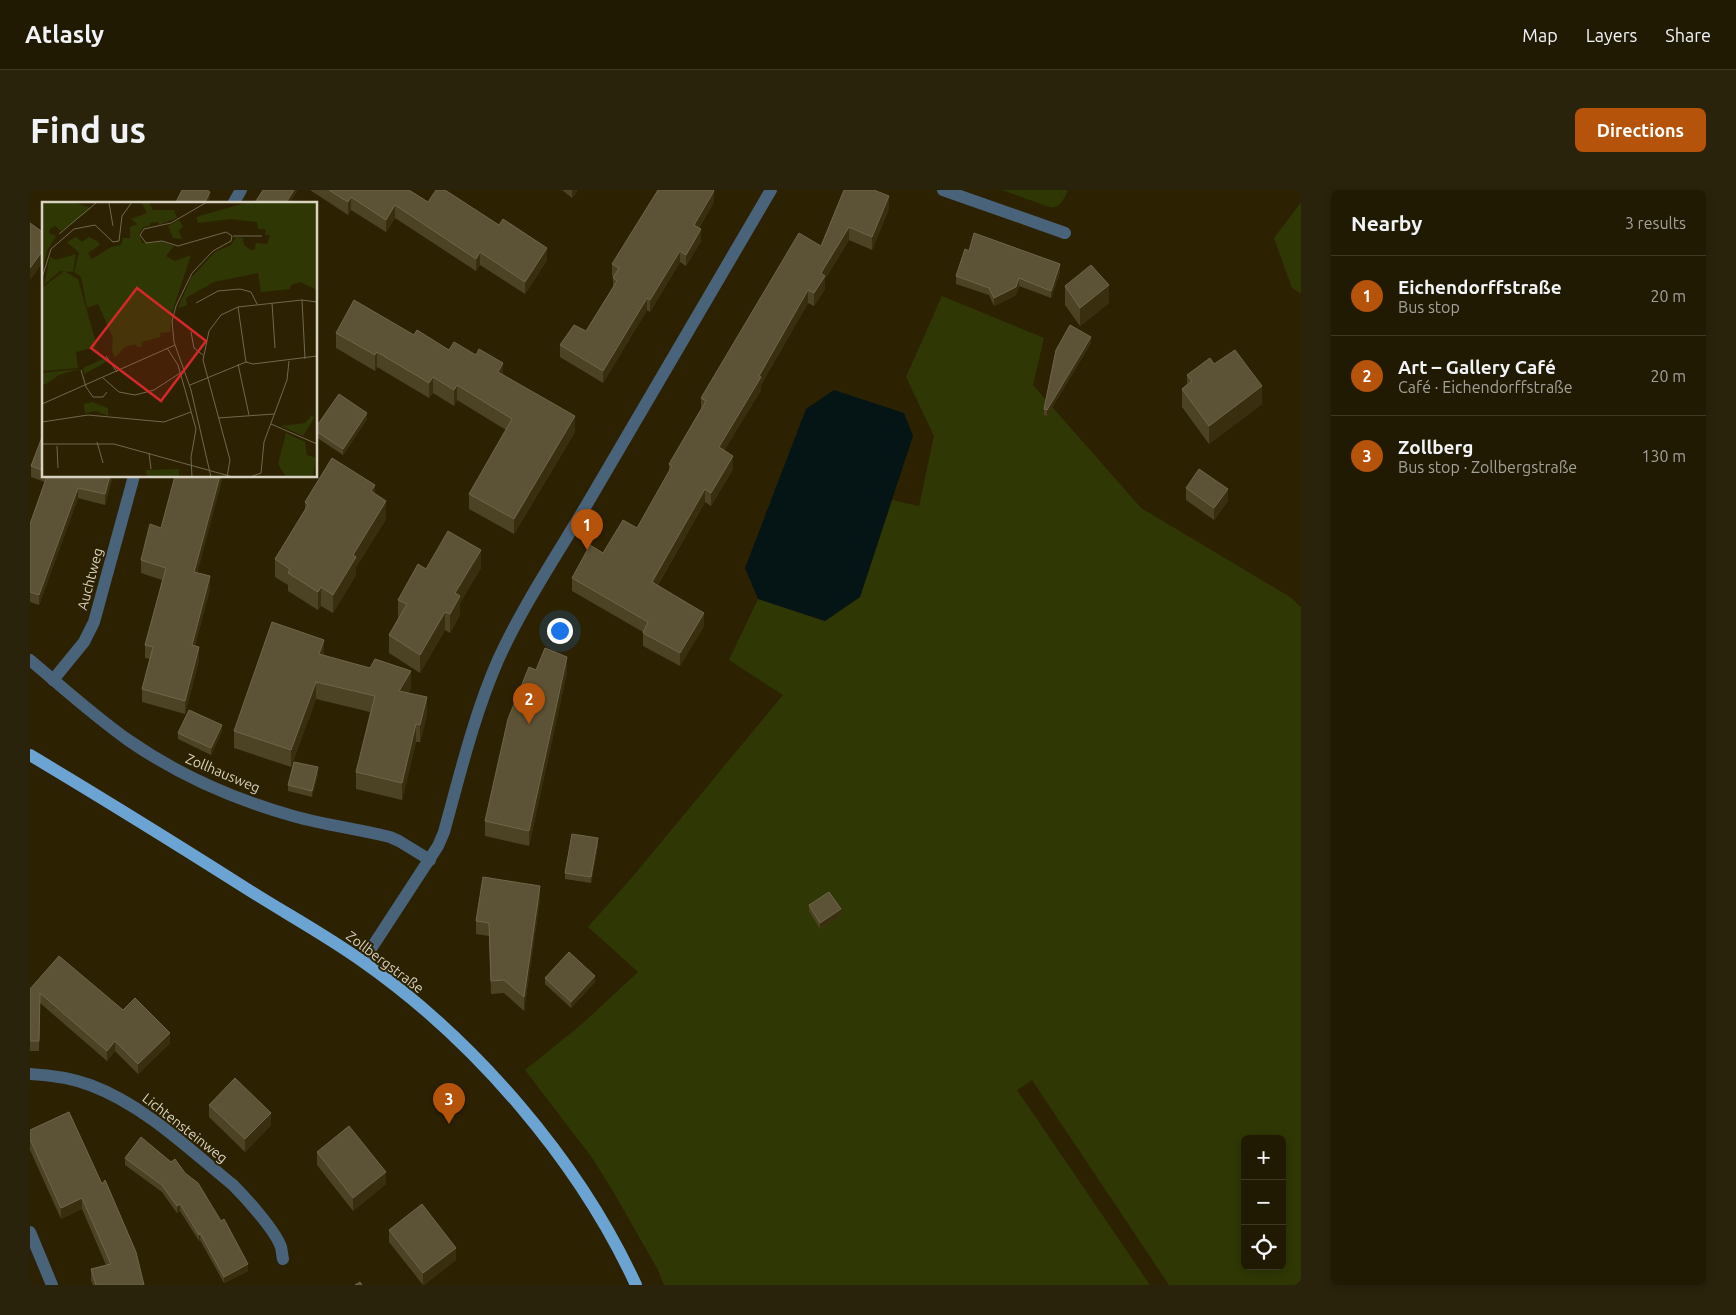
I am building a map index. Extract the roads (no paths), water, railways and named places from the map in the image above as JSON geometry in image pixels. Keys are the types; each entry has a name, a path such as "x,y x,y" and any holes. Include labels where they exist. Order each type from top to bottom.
{"main road":[{"name":"Zollbergstraße","path":"30,754 142,821 318,931 395,986 434,1019 485,1068 544,1135 579,1185 614,1243 636,1285"}],"street":[{"path":"234,202 241,190"},
{"path":"363,962 430,860 444,832 471,732 509,636 526,604 572,530 771,190"},
{"path":"943,190 1065,233"},
{"name":"Auchtweg","path":"54,680 84,642 94,622 133,478"},
{"name":"Zollhausweg","path":"30,660 127,740 170,766 243,799 293,816 390,837 430,860"},
{"name":"Lichtensteinweg","path":"30,1074 64,1078 88,1084 132,1105 233,1185 247,1199 276,1237 281,1247 283,1259"},
{"path":"30,1232 52,1285"}],"place":[{"name":"Eichendorffstraße","path":"587,550"},
{"name":"Art – Gallery Café","path":"529,724"},
{"name":"Zollberg","path":"449,1124"}]}
